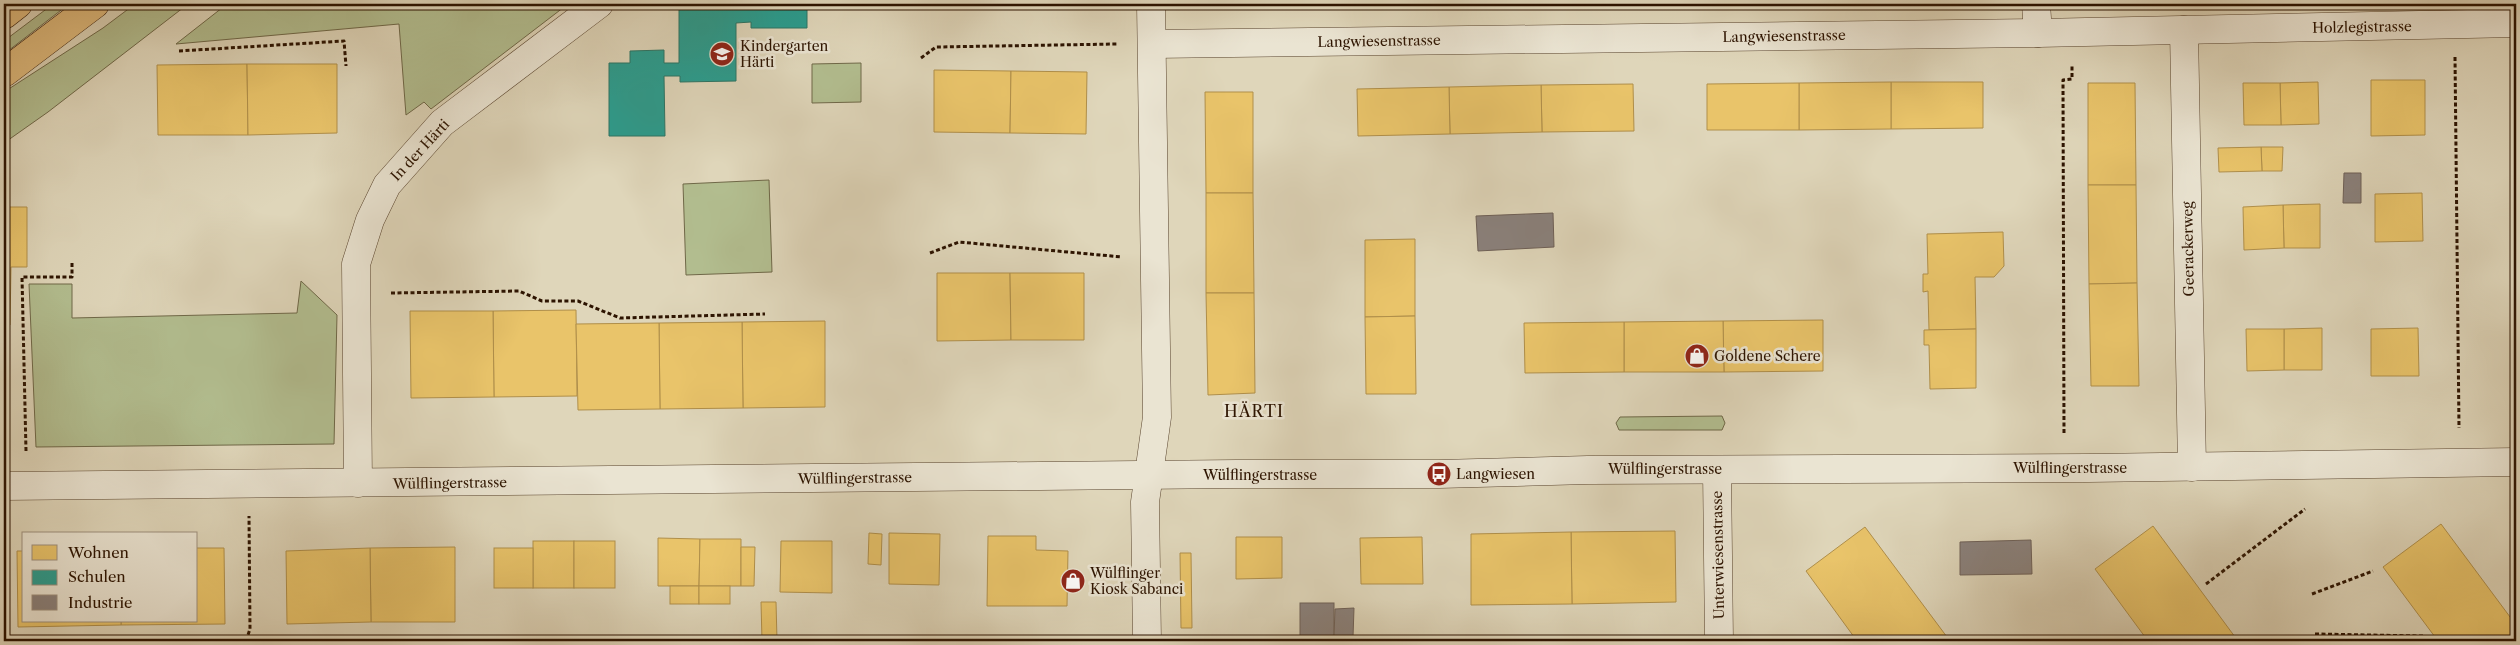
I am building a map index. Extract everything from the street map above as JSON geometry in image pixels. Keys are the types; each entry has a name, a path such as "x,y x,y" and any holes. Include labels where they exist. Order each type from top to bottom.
{"main road":[{"path":"4,15 18,4"},
{"path":"4,73 95,4"}],"street":[{"name":"In der Härti","path":"358,483 356,264 368,229 387,185 442,123 599,4"},
{"path":"1148,641 1145,502 1157,417 1152,4"},
{"path":"2036,4 2038,33 2196,30"},
{"name":"Holzlegistrasse","path":"2196,30 2516,23"},
{"name":"Geerackerweg","path":"2192,467 2196,30"},
{"name":"Langwiesenstrasse","path":"1152,44 2038,33"},
{"name":"Wülflingerstrasse","path":"4,486 2192,467 2516,462"},
{"name":"Unterwiesenstrasse","path":"1717,470 1719,641"}],"path":[{"path":"2455,25 2459,431"},
{"path":"2064,434 2063,80 2072,79 2072,32"},
{"path":"179,51 344,41 346,66"},
{"path":"921,58 936,47 1152,44"},
{"path":"930,253 959,242 1155,258"},
{"path":"26,451 22,277 72,277 72,262"},
{"path":"356,293 520,291 542,301 578,301 620,318 765,314"},
{"path":"2206,584 2305,509"},
{"path":"246,641 250,629 249,513"},
{"path":"2312,594 2372,571"},
{"path":"2315,634 2423,636"}],"green space":[{"path":"53,4 69,4 4,54 4,41"},
{"path":"135,4 188,4 48,112 4,143 4,92 103,28"},
{"path":"227,4 568,4 431,109 424,102 406,115 399,24 176,44"},
{"path":"861,63 861,102 812,103 812,64"},
{"path":"769,180 772,272 686,275 683,184"},
{"path":"301,281 337,315 334,444 36,447 29,284 72,284 72,318 297,313"},
{"path":"1722,416 1725,423 1722,430 1619,430 1616,423 1620,417"}],"building: Wohnen":[{"path":"247,64 248,135 158,135 157,65"},
{"path":"247,64 337,64 337,133 248,135"},
{"path":"934,70 1011,71 1010,133 934,132"},
{"path":"1011,71 1087,72 1086,134 1010,133"},
{"path":"2371,80 2425,80 2425,135 2371,136"},
{"path":"1891,82 1983,82 1983,128 1891,129"},
{"path":"1891,82 1891,129 1799,130 1799,83"},
{"path":"2318,82 2319,124 2281,125 2280,83"},
{"path":"1799,83 1799,130 1707,130 1707,84"},
{"path":"2088,83 2135,83 2136,185 2088,185"},
{"path":"2243,83 2280,83 2281,125 2244,125"},
{"path":"1633,84 1634,131 1542,132 1541,85"},
{"path":"1541,85 1542,132 1450,134 1449,87"},
{"path":"1449,87 1450,134 1358,136 1357,89"},
{"path":"1205,92 1253,92 1253,193 1206,193"},
{"path":"2261,147 2283,147 2282,171 2262,171"},
{"path":"2261,147 2262,171 2219,172 2218,148"},
{"path":"2088,185 2136,185 2137,283 2089,284"},
{"path":"1206,193 1253,193 1254,293 1206,293"},
{"path":"2422,193 2423,241 2375,242 2375,194"},
{"path":"2320,204 2320,248 2284,248 2283,205"},
{"path":"2283,205 2284,248 2244,250 2243,207"},
{"path":"4,207 27,207 27,267 11,267 10,325 4,325"},
{"path":"2003,232 2004,266 1994,277 1975,277 1976,329 1929,330 1928,291 1923,292 1923,274 1928,274 1927,234"},
{"path":"1415,239 1415,316 1365,317 1365,240"},
{"path":"937,273 1010,273 1011,340 937,341"},
{"path":"1010,273 1084,273 1084,340 1011,340"},
{"path":"2137,283 2139,386 2091,386 2089,284"},
{"path":"1206,293 1254,293 1255,393 1208,395"},
{"path":"576,310 577,396 494,397 493,311"},
{"path":"410,311 493,311 494,397 411,398"},
{"path":"1415,316 1416,394 1366,394 1365,317"},
{"path":"1823,320 1823,371 1724,372 1723,321"},
{"path":"825,321 825,407 743,408 742,322"},
{"path":"1723,321 1724,372 1624,372 1624,322"},
{"path":"742,322 743,408 660,409 659,323"},
{"path":"1624,322 1624,372 1525,373 1524,323"},
{"path":"659,323 660,409 578,410 576,324"},
{"path":"2322,328 2322,370 2284,370 2284,329"},
{"path":"2418,328 2419,376 2371,376 2371,329"},
{"path":"1976,329 1976,388 1930,389 1929,345 1924,345 1924,330"},
{"path":"2246,329 2284,329 2284,370 2247,371"},
{"path":"2441,524 2516,625 2516,641 2438,641 2383,567"},
{"path":"2153,526 2238,641 2148,641 2095,569"},
{"path":"1865,527 1950,641 1857,641 1806,571"},
{"path":"1675,531 1676,602 1572,604 1571,532"},
{"path":"1571,532 1572,604 1471,605 1471,534"},
{"path":"869,533 882,534 881,565 868,564"},
{"path":"889,533 940,534 939,585 889,584"},
{"path":"988,536 1036,536 1036,550 1068,551 1067,606 987,606"},
{"path":"1236,537 1282,537 1282,578 1236,579"},
{"path":"1422,537 1423,584 1361,584 1360,538"},
{"path":"658,538 700,539 699,586 658,586"},
{"path":"700,539 741,539 741,586 699,586"},
{"path":"533,541 574,541 574,588 533,588"},
{"path":"574,541 615,541 615,588 574,588"},
{"path":"781,541 832,541 832,593 780,592"},
{"path":"455,547 455,622 371,622 370,548"},
{"path":"741,547 755,547 754,586 741,586"},
{"path":"198,548 224,548 225,624 121,625 121,622 198,622"},
{"path":"370,548 371,622 287,624 286,551"},
{"path":"494,548 533,548 533,588 494,588"},
{"path":"17,551 22,551 22,622 121,622 121,625 18,627"},
{"path":"1180,553 1191,553 1192,628 1181,628"},
{"path":"670,586 699,586 699,604 670,604"},
{"path":"699,586 730,586 730,604 699,604"},
{"path":"761,602 776,602 777,640 762,641"}],"building: Schulen":[{"path":"701,4 735,4 735,8 750,8 750,4 807,4 807,28 751,28 751,22 736,23 736,81 680,82 680,76 664,76 665,136 609,136 609,63 630,63 630,51 664,50 664,63 679,63 679,9 701,9"}],"building: Industrie":[{"path":"2344,173 2361,173 2361,203 2343,203"},
{"path":"1553,213 1554,247 1478,251 1476,216"},
{"path":"2031,540 2032,574 1960,575 1960,542"},
{"path":"1300,603 1334,603 1334,637 1300,637"},
{"path":"1354,608 1353,637 1334,637 1335,609"}],"place":[{"name":"Kindergarten Härti","path":"722,54"},
{"name":"Goldene Schere","path":"1697,356"},
{"name":"Langwiesen","path":"1439,474"},
{"name":"Wülflinger Kiosk Sabanci","path":"1073,581"}],"district":[{"name":"HÄRTI","path":"1254,411"}]}
